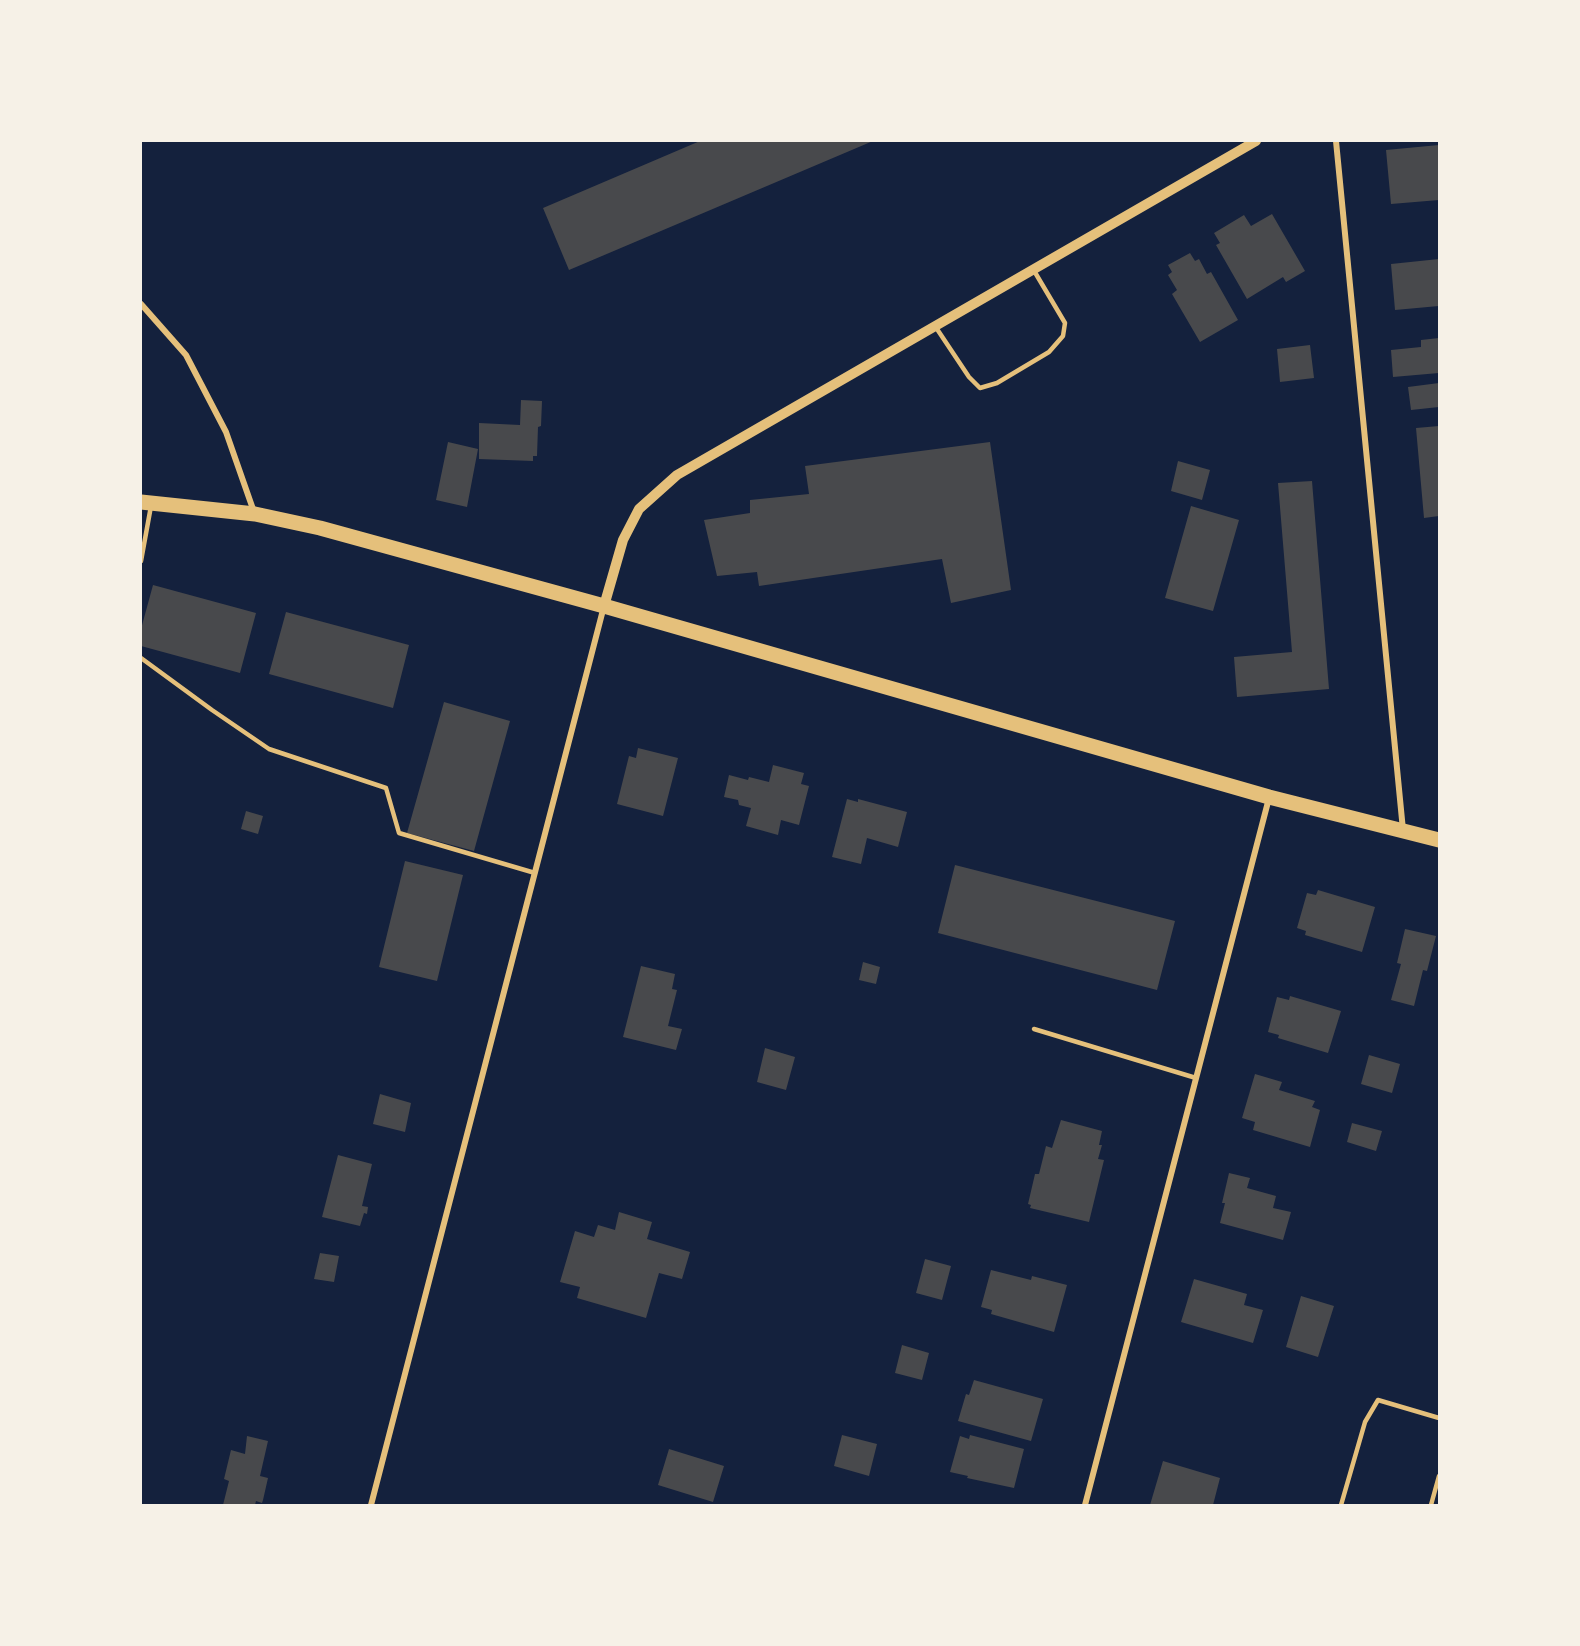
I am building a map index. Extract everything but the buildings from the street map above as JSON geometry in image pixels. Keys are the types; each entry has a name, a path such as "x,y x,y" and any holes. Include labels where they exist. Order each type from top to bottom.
{"main road":[{"path":"146,503 255,514 363,539 1269,797 1439,840"}],"street":[{"path":"371,1505 604,606 623,540 639,509 677,474 1256,141"},
{"path":"1336,141 1403,830"},
{"path":"141,304 186,355 226,432 255,514"},
{"path":"1085,1505 1269,797"}],"lane":[{"path":"934,326 969,377 980,388 997,383 1049,352 1063,336 1065,323 1033,269"},
{"path":"141,561 146,503"},
{"path":"141,658 269,749 386,788 399,833 535,873"},
{"path":"1034,1029 1196,1078"},
{"path":"1341,1505 1365,1422 1378,1400 1439,1418"},
{"path":"1431,1505 1439,1476"}]}
